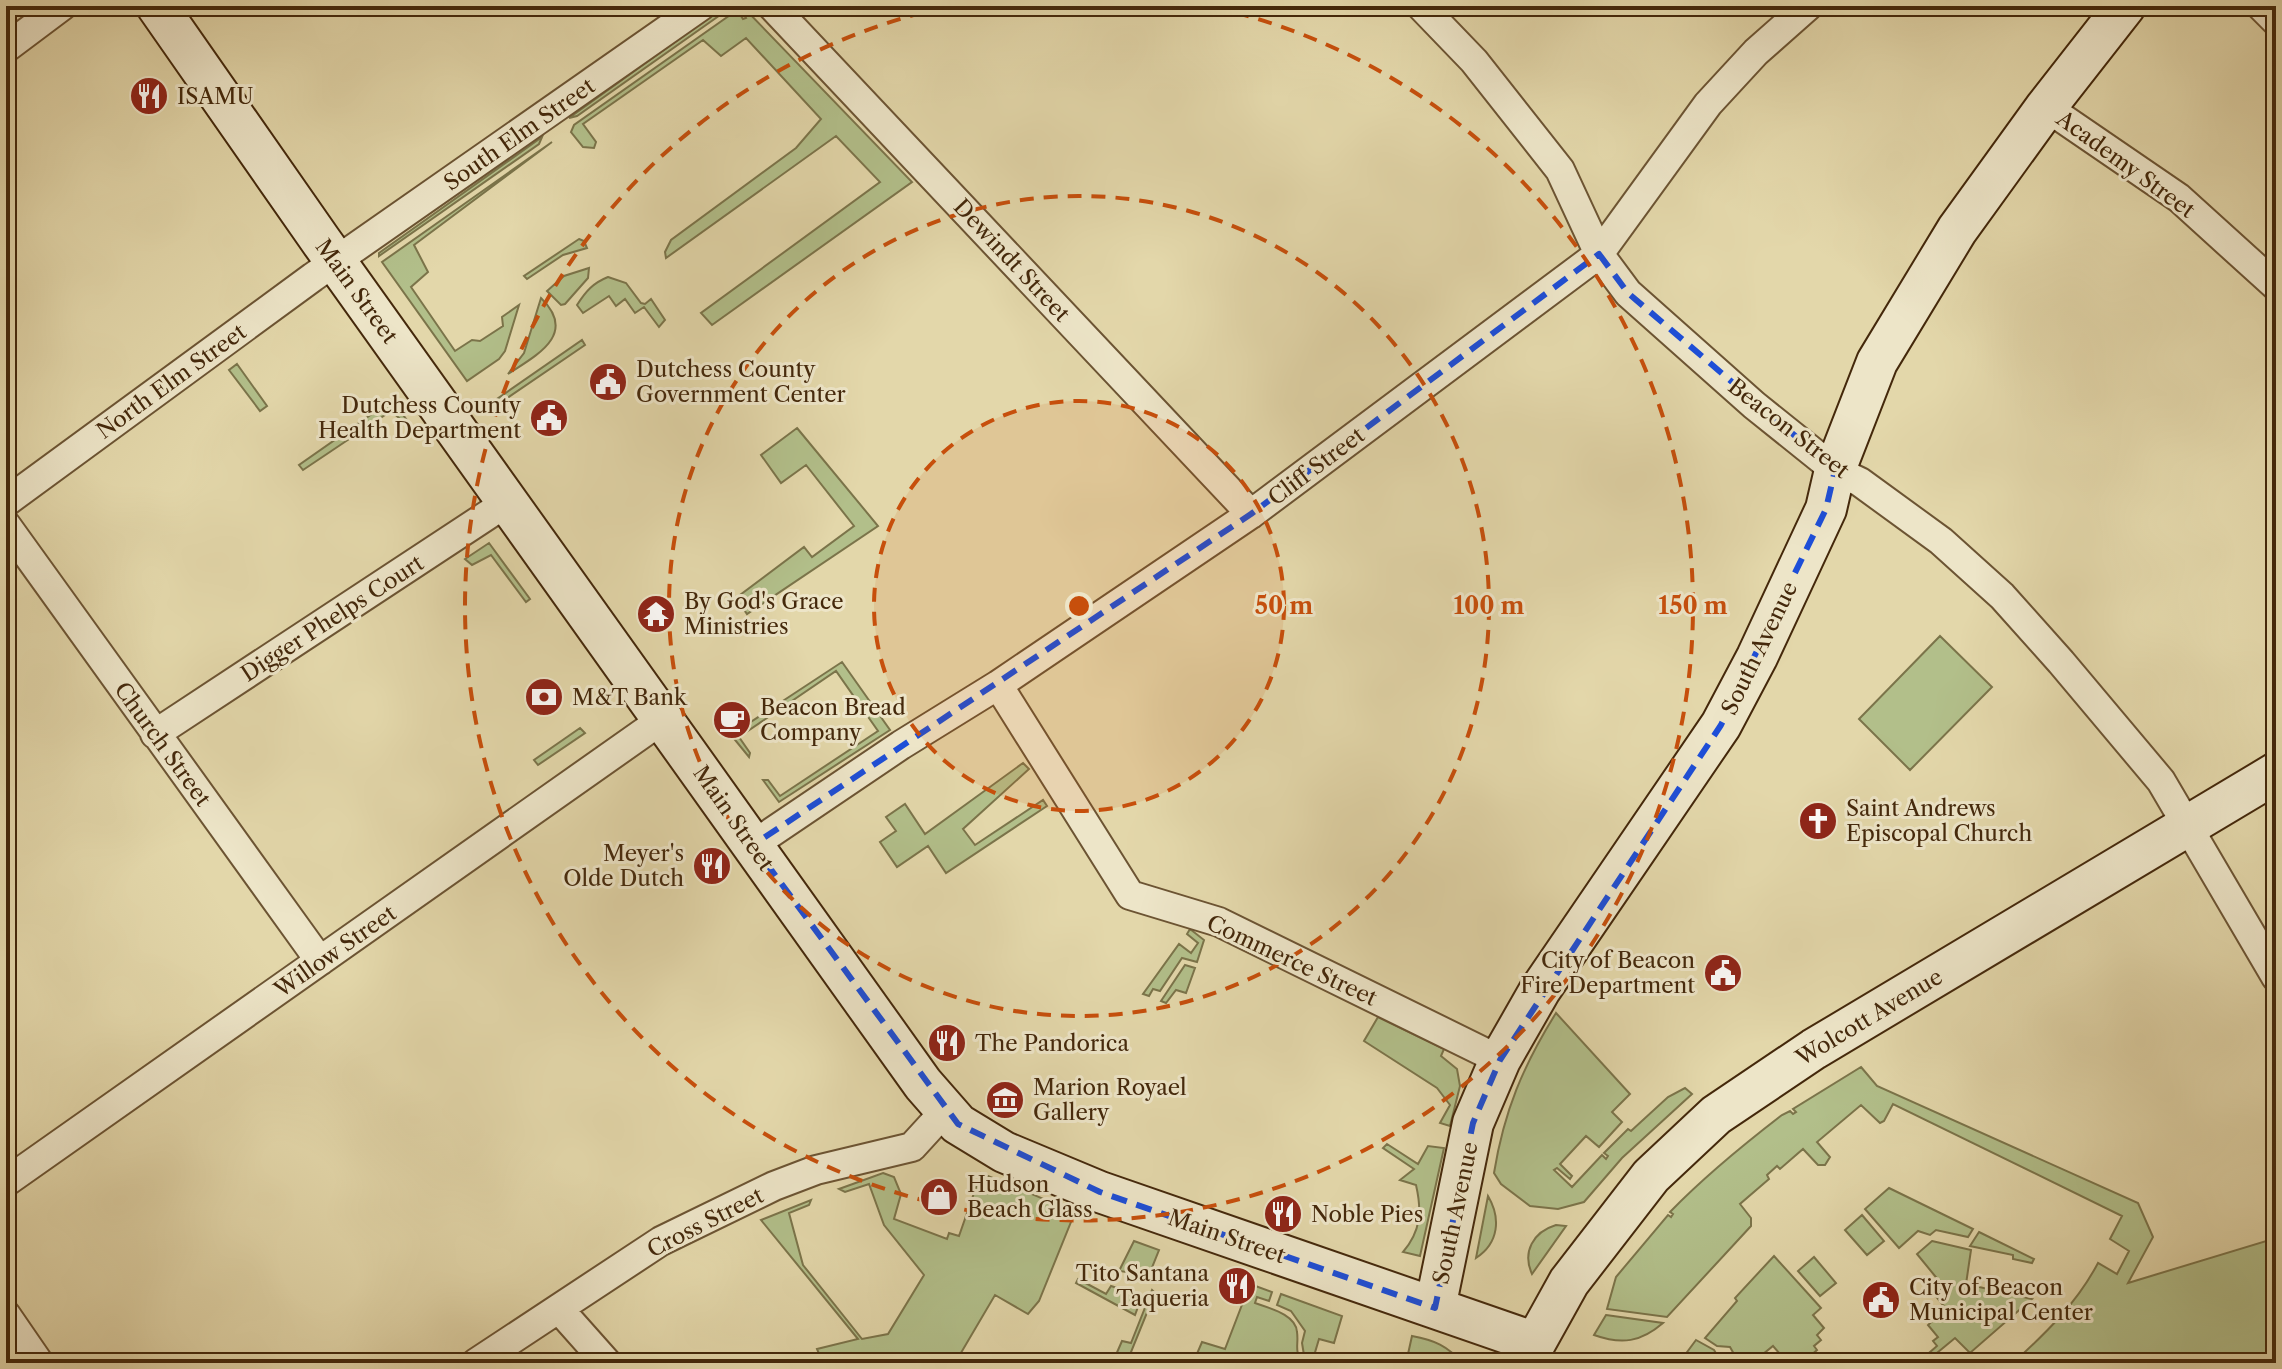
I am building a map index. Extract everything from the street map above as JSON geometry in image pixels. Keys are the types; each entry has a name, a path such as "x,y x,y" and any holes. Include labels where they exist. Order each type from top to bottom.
{"main road":[{"name":"Main Street","path":"157,6 944,1112 1004,1152 1100,1192 1435,1308 1529,1353"},
{"name":"South Avenue","path":"1435,1308 1473,1123 1500,1060 1540,990 1721,725 1757,657 1826,509 1835,470 1877,362 1957,230 2046,107 2125,6"},
{"name":"Wolcott Avenue","path":"1529,1353 1569,1282 1651,1176 1716,1115 1814,1049 2276,773"}],"street":[{"path":"6,48 62,6"},
{"name":"South Elm Street","path":"338,261 701,6"},
{"name":"Dewindt Street","path":"772,6 1251,514"},
{"name":"Beacon Street","path":"1421,6 1474,61 1560,170 1599,254 1628,293 1754,405 1835,470 1860,482 1941,541 2002,596 2061,662 2161,781 2276,977"},
{"name":"Cliff Street","path":"753,845 1251,514 1599,254 1708,104 1756,52 1808,6"},
{"path":"2261,6 2276,21"},
{"name":"Academy Street","path":"2046,107 2179,198 2276,286"},
{"name":"North Elm Street","path":"6,502 338,261"},
{"name":"Digger Phelps Court","path":"155,734 509,501"},
{"name":"Church Street","path":"6,525 320,961"},
{"name":"Commerce Street","path":"998,685 1130,895 1219,922 1500,1060"},
{"name":"Willow Street","path":"6,1182 663,719"},
{"name":"Cross Street","path":"476,1363 661,1241 774,1186 816,1170 912,1147 944,1112"},
{"path":"559,1309 607,1363"},
{"path":"6,1315 39,1363"}],"highlighted area":[{"path":"1599,254 1628,293 1835,470 1826,509 1721,725 1500,1060 1473,1123 1435,1308 1100,1192 958,1124 753,845 1251,514"}],"green space":[{"path":"725,6 730,8 577,116 569,118"},
{"path":"745,9 912,182 712,325 701,313 880,182 836,136 666,258 665,252 671,240 796,148 821,119 746,38 721,56 703,40 583,124 596,142 594,148 583,147 571,132 574,125 733,13 746,18 742,11"},
{"path":"542,137 539,144 379,256 379,253"},
{"path":"552,142 414,245 428,272 411,287 455,351 472,340 480,341 503,326 502,317 519,305 505,351 499,359 467,381 382,262"},
{"path":"579,239 584,241 587,248 563,255 527,279 524,276"},
{"path":"589,268 588,278 565,304 561,305 547,291 564,276"},
{"path":"608,277 626,283 641,303 645,304 651,299 665,320 659,327 644,307 635,313 625,299 616,306 609,296 583,313 577,305 580,300 594,285"},
{"path":"541,298 556,322 554,333 541,351 508,374 524,353"},
{"path":"582,340 585,345 497,405 494,401"},
{"path":"237,364 267,406 260,411 229,370"},
{"path":"392,400 409,423 407,425 391,411 303,470 299,465"},
{"path":"797,428 878,526 747,614 736,598 804,547 812,557 854,526 806,465 781,483 761,455"},
{"path":"489,543 530,599 526,602 491,555 472,565 465,559"},
{"path":"1940,636 1992,687 1910,770 1859,719"},
{"path":"842,662 890,730 779,802 763,780 768,780 780,796 878,731 836,671 739,737 750,753 749,757 731,735"},
{"path":"580,728 585,733 538,765 534,760"},
{"path":"1023,763 1029,769 963,829 975,845 1043,800 1047,806 946,873 928,846 897,867 880,842 896,831 886,817 905,804 925,834"},
{"path":"1190,929 1204,940 1197,962 1182,958 1160,991 1153,989 1149,996 1143,994 1179,944 1191,953 1198,943 1187,934"},
{"path":"1185,965 1195,968 1186,993 1176,990 1166,1003 1161,1001"},
{"path":"1556,1013 1630,1094 1612,1112 1622,1122 1599,1147 1586,1136 1560,1164 1572,1176 1570,1179 1557,1168 1554,1170 1572,1187 1602,1155 1606,1159 1608,1156 1604,1153 1628,1129 1631,1131 1668,1097 1685,1088 1692,1094 1622,1158 1584,1202 1558,1209 1530,1206 1501,1184 1494,1173 1503,1129 1516,1090"},
{"path":"1378,1017 1444,1049 1441,1056 1457,1069 1460,1086 1450,1126 1440,1123 1450,1105 1437,1088 1364,1041"},
{"path":"1861,1067 1877,1086 2138,1203 2153,1237 2128,1283 2276,1238 2276,1363 2013,1363 2071,1304 2098,1263 2117,1274 2129,1251 2110,1239 2122,1216 1893,1104 1880,1123 1861,1105 1817,1142 1830,1157 1825,1165 1818,1165 1803,1149 1780,1169 1777,1166 1767,1175 1769,1179 1740,1204 1751,1218 1751,1226 1667,1317 1607,1309 1616,1277 1668,1215 1671,1217 1673,1214 1670,1212 1683,1199 1724,1161 1782,1115 1790,1111 1793,1114 1796,1112 1793,1109"},
{"path":"1387,1144 1418,1164 1428,1146 1444,1148 1420,1256 1403,1252 1417,1228 1419,1203 1416,1185 1400,1180 1414,1169 1383,1148"},
{"path":"883,1173 894,1177 901,1194 894,1219 947,1239 949,1233 959,1236 981,1173 1075,1212 1039,1301 1028,1314 995,1295 955,1363 820,1363 817,1349 858,1339 761,1220 811,1200 809,1205 789,1213 803,1265 862,1339 888,1334 924,1275 884,1225 869,1184 845,1192 839,1189"},
{"path":"1889,1188 1973,1229 1968,1237 1936,1230 1930,1235 1918,1231 1899,1248 1865,1209"},
{"path":"1488,1196 1495,1213 1496,1230 1484,1252 1476,1258"},
{"path":"1862,1215 1884,1241 1867,1255 1845,1230"},
{"path":"1556,1225 1566,1226 1532,1274 1528,1258 1532,1244 1541,1233"},
{"path":"1979,1232 2034,1259 2032,1263 2013,1259 2013,1255 1970,1246"},
{"path":"1134,1241 1159,1250 1149,1275 1119,1271"},
{"path":"1932,1241 1971,1250 1966,1284 2032,1299 1970,1353 1955,1338 1932,1357 1929,1353 1937,1346 1933,1341 1938,1337 1928,1325 1946,1309 1935,1295 1944,1287 1917,1254"},
{"path":"1774,1256 1821,1308 1813,1315 1824,1328 1817,1335 1821,1340 1814,1346 1817,1350 1802,1363 1788,1363 1773,1346 1752,1363 1739,1363 1730,1347 1717,1346 1705,1338 1737,1301 1735,1298"},
{"path":"1814,1257 1836,1283 1820,1296 1798,1271"},
{"path":"1078,1279 1106,1294 1111,1286 1142,1296 1135,1315 1076,1283"},
{"path":"1250,1284 1272,1292 1269,1301 1257,1297 1255,1303 1292,1321 1297,1352 1304,1363 1193,1363 1202,1342 1225,1349"},
{"path":"1152,1290 1155,1293 1127,1362 1115,1357 1122,1341 1131,1343"},
{"path":"1281,1294 1342,1316 1334,1343 1319,1339 1313,1359 1304,1355 1302,1343 1305,1331 1291,1311 1277,1305"},
{"path":"1606,1315 1663,1323 1639,1338 1614,1340 1594,1335"},
{"path":"1412,1336 1440,1345 1462,1363 1406,1363"},
{"path":"1696,1340 1714,1350 1722,1363 1679,1363"}],"place":[{"name":"ISAMU","path":"149,96"},
{"name":"Dutchess County Government Center","path":"608,382"},
{"name":"Dutchess County Health Department","path":"549,418"},
{"name":"By God's Grace Ministries","path":"656,614"},
{"name":"M&T Bank","path":"544,697"},
{"name":"Beacon Bread Company","path":"732,720"},
{"name":"Saint Andrews Episcopal Church","path":"1818,821"},
{"name":"Meyer's Olde Dutch","path":"712,866"},
{"name":"City of Beacon Fire Department","path":"1723,973"},
{"name":"The Pandorica","path":"947,1043"},
{"name":"Marion Royael Gallery","path":"1005,1100"},
{"name":"Hudson Beach Glass","path":"939,1197"},
{"name":"Noble Pies","path":"1283,1214"},
{"name":"Tito Santana Taqueria","path":"1237,1286"},
{"name":"City of Beacon Municipal Center","path":"1881,1300"}]}
